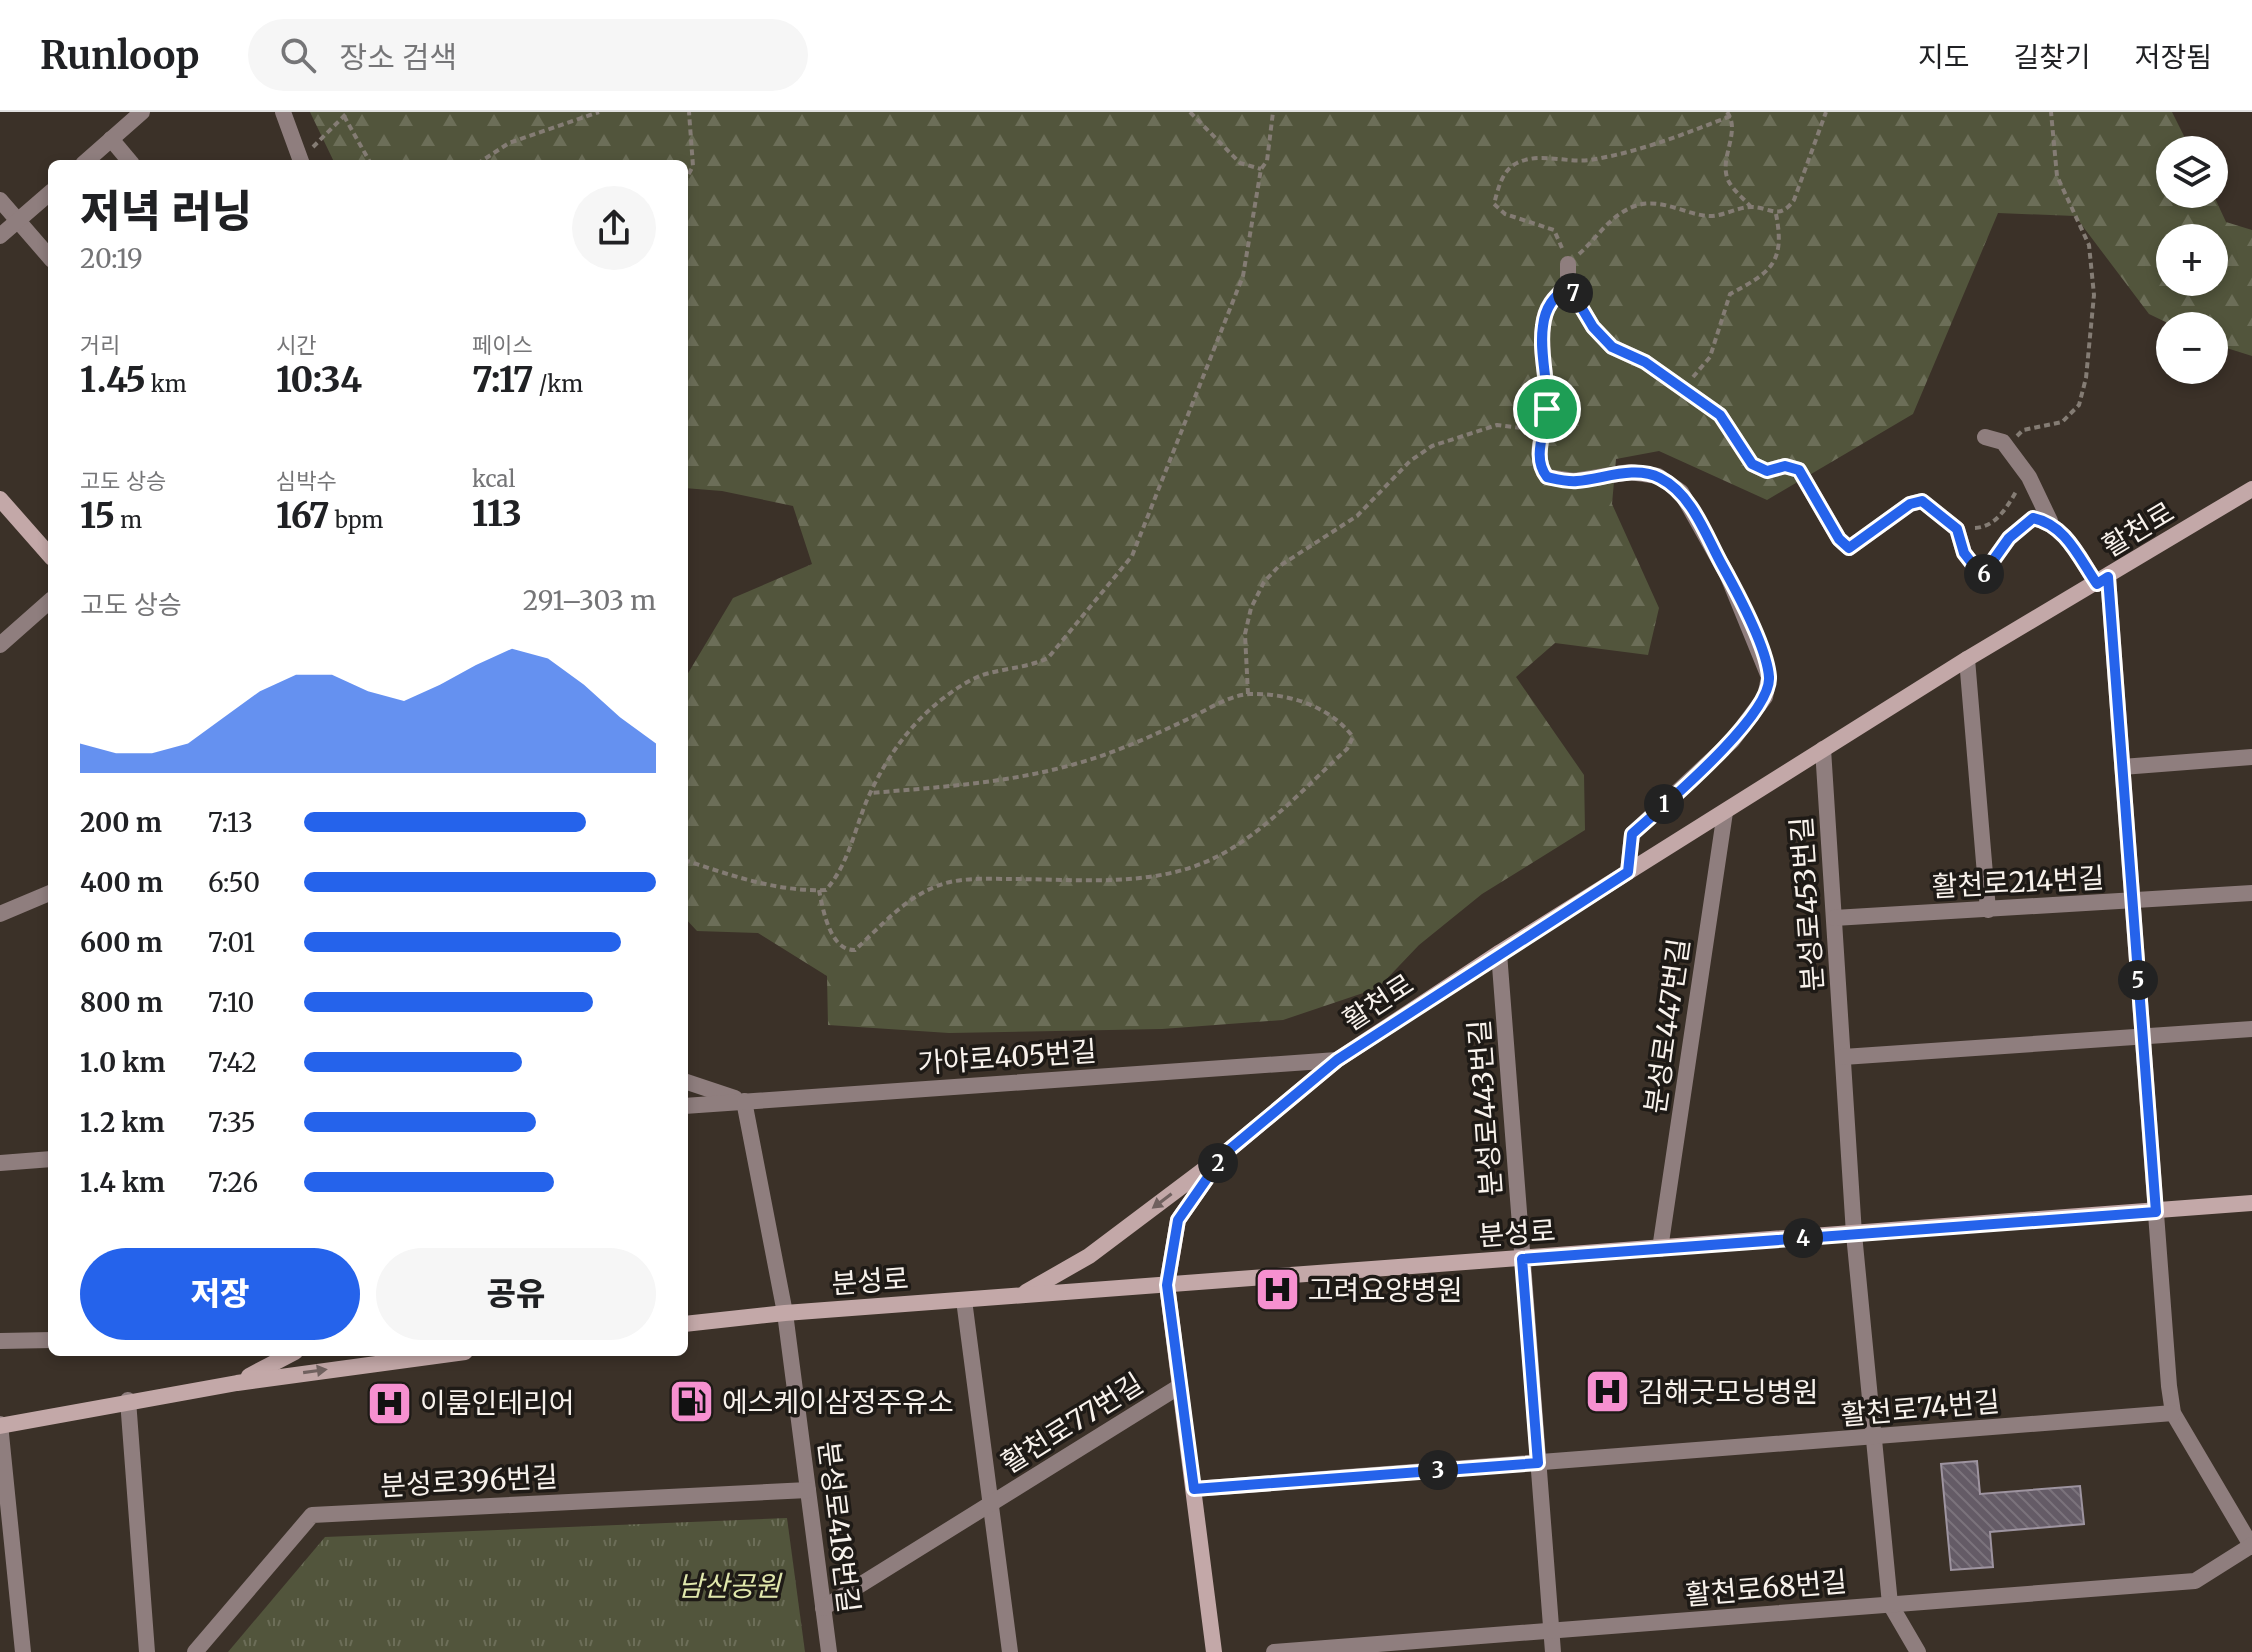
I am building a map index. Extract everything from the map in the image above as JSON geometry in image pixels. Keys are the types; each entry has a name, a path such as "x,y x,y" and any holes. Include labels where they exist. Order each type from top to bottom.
{"main road":[{"name":"활천로","path":"1214,1652 1167,1285 1178,1220 1224,1154 1337,1060 1499,953 1967,659 2252,489"},
{"path":"0,499 48,553"},
{"path":"1018,1296 1089,1256 1224,1154"},
{"name":"분성로","path":"688,1324 785,1313 2252,1203"},
{"path":"0,1425 128,1400 436,1356"},
{"path":"237,1383 266,1360"}],"street":[{"path":"87,160 142,112"},
{"path":"283,112 300,160"},
{"path":"111,139 129,160"},
{"path":"0,236 48,195"},
{"path":"0,200 48,255"},
{"path":"1568,264 1568,285 1593,327 1612,347 1645,362 1720,415 1752,464 1767,471 1785,466 1799,470 1839,539 1849,548 1910,504 1922,501 1957,529 1964,553 1982,576 2009,538 2033,518 2050,521"},
{"path":"1568,285 1550,301 1542,327 1547,409 1540,433 1539,467 1547,477 1574,481 1630,472 1658,476 1681,492 1727,574 1769,677 1765,697 1732,741 1632,834 1628,872"},
{"path":"1985,437 2003,442 2021,465 2050,521 2103,580 2122,767 2173,1413 2252,1546"},
{"path":"0,645 48,603"},
{"path":"1967,659 1988,910"},
{"name":"분성로453번길","path":"1823,749 1854,1234 1890,1604"},
{"path":"2122,767 2252,757"},
{"name":"분성로447번길","path":"1660,1249 1725,812"},
{"name":"활천로214번길","path":"1834,918 2252,893"},
{"path":"0,914 48,894"},
{"name":"분성로443번길","path":"1499,953 1553,1652"},
{"path":"1843,1057 2252,1029"},
{"name":"가야로405번길","path":"688,1082 744,1101 1337,1060"},
{"path":"688,1106 744,1101 785,1313"},
{"path":"0,1163 48,1159"},
{"name":"활천로77번길","path":"964,1300 990,1504"},
{"name":"분성로418번길","path":"785,1313 829,1652"},
{"path":"0,1341 48,1340"},
{"name":"활천로77번길","path":"823,1608 1180,1386"},
{"path":"128,1400 147,1652"},
{"name":"활천로74번길","path":"1194,1489 2173,1413"},
{"path":"0,1425 23,1652"},
{"name":"분성로396번길","path":"195,1652 312,1515 808,1490"},
{"path":"990,1504 1010,1652"},
{"name":"활천로68번길","path":"1274,1652 2195,1581 2252,1546"},
{"path":"1890,1604 1918,1652"}],"path":[{"path":"483,160 509,143 599,112"},
{"path":"688,175 693,166 689,112"},
{"path":"1190,112 1240,163 1261,169"},
{"path":"688,861 758,884 826,890 842,871 871,793 903,736 923,714 973,679 1029,667 1048,658 1132,556 1243,276 1261,169 1267,161 1273,112"},
{"path":"1752,207 1728,181 1725,168 1729,114 1645,150 1585,160 1531,158 1514,164 1500,181 1494,204 1505,214 1554,230 1568,264 1609,220 1637,205 1662,204 1709,216 1752,207 1776,214 1787,210 1794,200 1826,112"},
{"path":"1957,529 1985,527 2004,512 2020,484 2021,465 2015,439 2023,430 2062,422 2079,405 2086,378 2094,295 2089,245 2057,176 2051,112"},
{"path":"303,160 346,114 369,160"},
{"path":"1682,389 1710,357 1730,294 1768,274 1776,262 1776,214"},
{"path":"1248,694 1245,634 1251,608 1264,582 1278,567 1357,516 1410,461 1432,446 1497,425 1540,433"},
{"path":"819,890 824,913 838,944 846,950 855,950 908,902 938,885 973,879 1127,879 1173,872 1211,860 1255,830 1347,749 1353,737 1341,721 1310,704 1278,695 1248,694 1133,745 1075,765 983,784 871,793"}],"green space":[{"path":"310,112 2172,112 2184,136 2156,136 2156,208 2220,208 2226,222 2252,230 2252,356 2228,348 2228,312 2156,312 2156,317 2149,314 2075,216 1998,213 1913,414 1767,500 1659,451 1616,459 1612,504 1659,608 1648,655 1555,643 1516,677 1584,775 1585,830 1482,894 1419,945 1378,988 1283,1020 1162,1029 949,1033 828,1025 827,976 758,933 697,931 688,921 688,673 733,598 812,564 793,506 722,491 688,488 688,160 333,160"},
{"name":"남산공원","path":"787,1518 805,1652 228,1652 325,1537"}],"building":[{"path":"1977,1461 1980,1494 2080,1486 2084,1524 1990,1532 1993,1567 1951,1570 1941,1464"}],"place":[{"name":"고려요양병원","path":"1277,1290"},
{"name":"김해굿모닝병원","path":"1607,1392"},
{"name":"에스케이삼정주유소","path":"691,1402"},
{"name":"이룸인테리어","path":"389,1403"}],"route":[{"path":"1568,285 1593,327 1612,347 1645,362 1720,415 1752,464 1767,471 1785,466 1799,470 1839,539 1849,548 1867,538 1910,504 1922,501 1957,529 1964,553 1982,576 2009,538 2033,518 2050,521 2061,530 2097,584 2108,577 2156,1212 1522,1259 1538,1463 1194,1489 1167,1285 1178,1220 1224,1154 1337,1060 1628,872 1632,834 1732,741 1765,697 1769,677 1759,644 1727,574 1681,492 1658,476 1630,472 1574,481 1547,477 1539,467 1540,433 1547,409 1542,327 1550,301 1568,285"}]}
